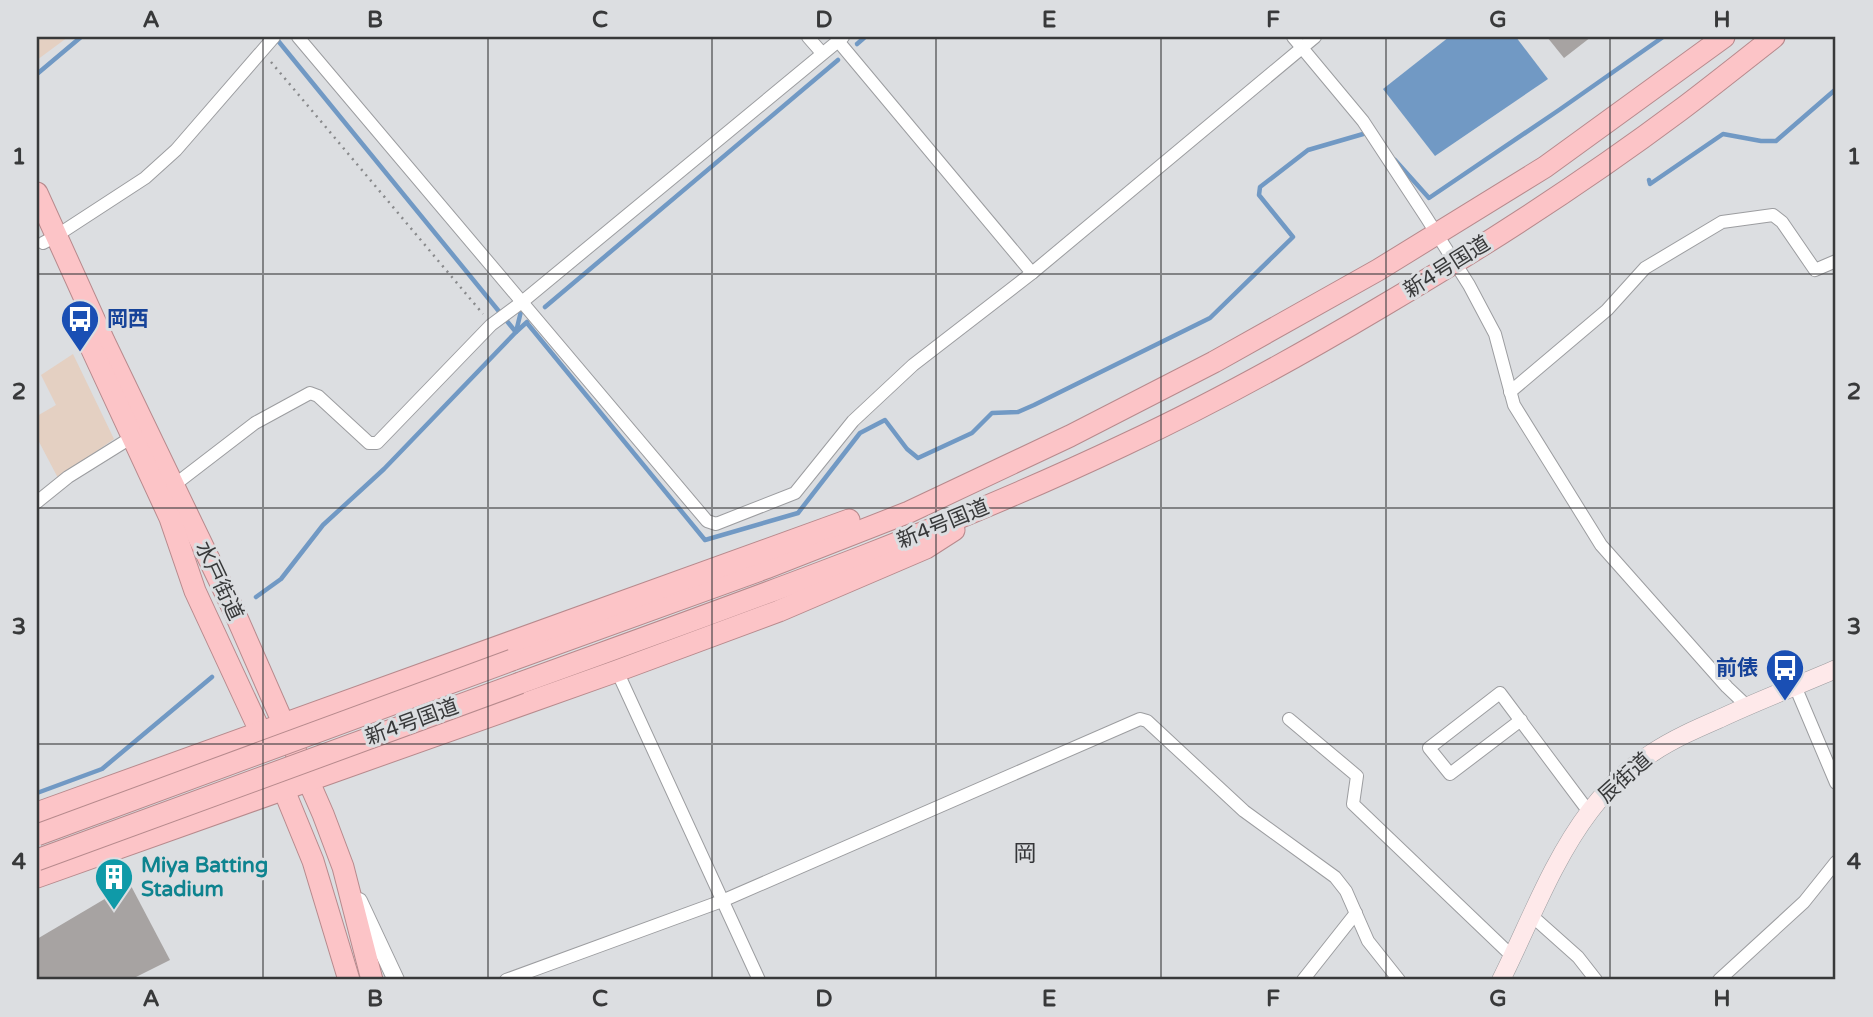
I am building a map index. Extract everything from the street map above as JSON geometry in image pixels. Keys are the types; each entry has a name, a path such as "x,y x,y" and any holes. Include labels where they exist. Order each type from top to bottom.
{"highway":[{"name":"新4号国道","path":"37,835 766,568 909,512 1070,436 1214,362 1437,234 1545,167 1724,37"},
{"name":"新4号国道","path":"37,860 774,590 1004,500 1124,445 1314,347 1455,263 1564,192 1678,112 1774,37"},
{"name":"水戸街道","path":"37,193 45,236 139,433 195,591 261,732 313,861 349,980"},
{"name":"水戸街道","path":"139,433 173,486 234,611 308,779 343,867 372,980"},
{"path":"37,813 887,506 991,473"},
{"path":"37,877 779,611 926,548 1004,500"}],"main road":[{"name":"辰街道","path":"1501,980 1553,871 1590,812 1626,773 1651,753 1675,739 1836,669"}],"street":[{"path":"45,236 145,178 176,150 274,37"},
{"path":"298,37 707,521 716,524 794,493 853,421 913,365 1032,273 1315,37"},
{"path":"808,37 822,53"},
{"path":"1293,37 1363,121 1472,290 1495,334 1514,405 1601,545 1727,687 1748,706"},
{"path":"173,486 255,423 310,393 317,396 369,443 377,443 491,325 840,39 1032,273"},
{"path":"1510,392 1607,310 1645,268 1722,222 1773,215 1782,222 1815,270 1836,261"},
{"path":"37,502 68,477 139,433"},
{"path":"617,671 759,980"},
{"path":"1795,686 1836,783"},
{"path":"1521,720 1450,774 1429,748 1500,693 1521,720 1590,812"},
{"path":"506,980 722,901 1140,719 1147,722 1244,811 1335,877 1346,891 1368,941 1399,980"},
{"path":"1289,719 1357,776 1353,804 1513,957"},
{"path":"1720,980 1804,902 1836,862"},
{"path":"343,867 396,980"},
{"path":"1303,980 1356,913"},
{"path":"1532,916 1578,957 1596,980"}],"path":[{"path":"262,51 491,325"}],"shaded area":[{"path":"37,37 68,37 37,60"},
{"path":"73,354 114,439 58,478 37,438 37,416 56,405 41,375"}],"water":[{"path":"1449,37 1516,37 1548,79 1435,156 1383,89"}],"building":[{"path":"1547,37 1591,37 1564,58"},
{"name":"Miya Batting Stadium","path":"130,884 170,960 130,980 37,980 37,939"}],"waterway":[{"path":"37,74 81,37"},
{"path":"275,37 515,331"},
{"path":"857,44 865,37"},
{"path":"1395,160 1429,198 1663,37"},
{"path":"545,307 838,60"},
{"path":"1649,180 1650,184 1723,134 1776,141 1836,89"},
{"path":"527,323 705,540 798,513 860,433 885,420 907,449 918,458 972,433 992,413 1018,412 1210,318 1293,237 1259,195 1260,187 1308,150 1370,132"},
{"path":"516,332 522,307"},
{"path":"256,597 281,579 323,525 384,469 527,322"},
{"path":"37,793 102,769 212,677"}],"place":[{"name":"岡西","path":"80,353"},
{"name":"前俵","path":"1785,702"},
{"name":"Miya Batting Stadium","path":"114,911"}],"district":[{"name":"岡","path":"1025,854"}]}
